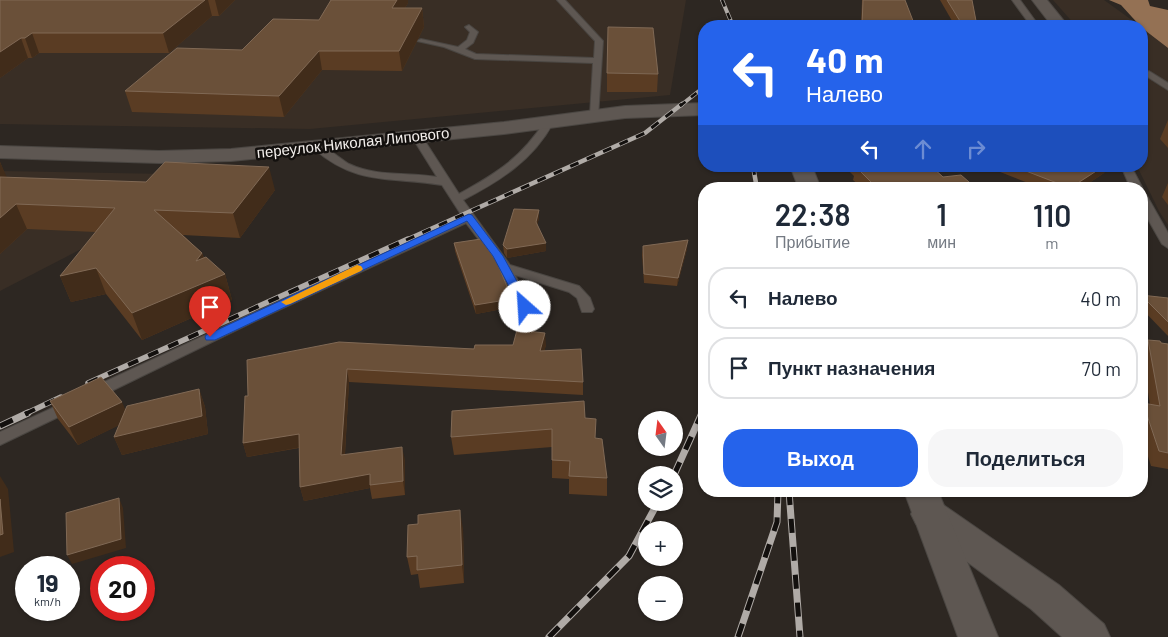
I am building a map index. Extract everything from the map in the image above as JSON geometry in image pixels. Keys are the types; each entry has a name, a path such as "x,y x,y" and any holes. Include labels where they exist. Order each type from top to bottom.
{"street":[{"path":"1039,0 1055,20"},
{"name":"переулок Николая Липового","path":"0,152 158,157 231,155 548,123 644,110 698,109"},
{"path":"925,502 978,637"},
{"path":"925,502 1045,598 1090,637"}],"lane":[{"path":"561,0 579,21 597,37 599,44 595,116"},
{"path":"1016,0 1030,20"},
{"path":"458,50 466,46 473,37 474,32 469,26"},
{"path":"421,41 446,45 475,56 598,61"},
{"path":"1149,74 1168,87"},
{"path":"457,199 487,183 514,163 541,137 548,123"},
{"path":"417,136 457,199 486,238 505,268 524,302 525,307 522,313"},
{"path":"317,146 334,161 369,174 446,182"},
{"path":"1148,208 1168,244"},
{"path":"0,439 246,320 469,217"},
{"path":"505,268 580,292 585,300 587,309"}],"shaded area":[{"path":"0,0 686,0 670,95 310,129 0,124"},
{"path":"1053,0 1104,0 1132,20 1071,20"},
{"path":"1109,0 1148,0 1150,6 1168,10 1168,48 1148,33 1148,20 1135,20 1121,5"},
{"path":"1148,32 1168,48 1168,225 1148,188 1148,182 1145,182 1140,172 1148,172"},
{"path":"0,171 225,175 0,291"}],"building":[{"path":"0,0 205,0 163,33 32,33 0,52"},
{"path":"331,0 397,0 392,8 422,8 399,51 319,51 279,96 125,91 177,48 242,50 273,19 319,20"},
{"path":"863,0 905,0 913,20 862,20"},
{"path":"947,0 972,0 976,20 959,20"},
{"path":"608,27 653,28 658,74 607,73"},
{"path":"165,162 269,167 233,213 154,210 202,253 196,261 206,257 225,274 132,313 96,268 60,276 115,208 16,204 0,218 0,177 146,182"},
{"path":"861,172 938,172 943,177 961,175 969,182 871,182"},
{"path":"1029,172 1095,172 1079,182 1054,182"},
{"path":"514,209 539,210 536,222 546,243 507,249 503,245"},
{"path":"481,239 497,262 512,299 475,305 454,243"},
{"path":"688,240 678,278 644,274 643,246"},
{"path":"1148,296 1168,298 1168,322 1148,302"},
{"path":"517,330 545,333 540,351 581,349 583,382 347,369 341,455 402,447 403,481 370,485 370,474 300,487 299,434 243,443 245,396 248,396 247,360 339,342 474,349 475,345 513,345"},
{"path":"1148,340 1168,344 1168,453 1159,451 1148,418 1148,404 1160,406"},
{"path":"101,377 122,402 69,427 50,401"},
{"path":"199,389 202,416 114,437 127,406"},
{"path":"584,401 585,418 596,419 595,438 602,439 607,478 569,476 570,461 552,460 552,429 451,437 452,411"},
{"path":"119,498 121,539 67,555 66,513"},
{"path":"0,499 3,534 0,535"},
{"path":"460,510 462,565 417,570 417,556 407,557 408,525 418,524 418,515"}],"railway":[{"path":"722,0 730,20"},
{"path":"680,106 698,92"},
{"path":"406,240 645,133 682,104"},
{"path":"754,172 756,182"},
{"path":"88,383 408,239"},
{"path":"25,414 61,397"},
{"path":"0,426 28,413"},
{"path":"678,466 698,422"},
{"path":"738,637 777,522 778,497"},
{"path":"789,497 800,637"},
{"path":"549,637 629,556 653,511"}],"slow traffic":[{"path":"286,302 357,269"}],"route":[{"path":"210,337 469,217 498,256 525,307"}]}
